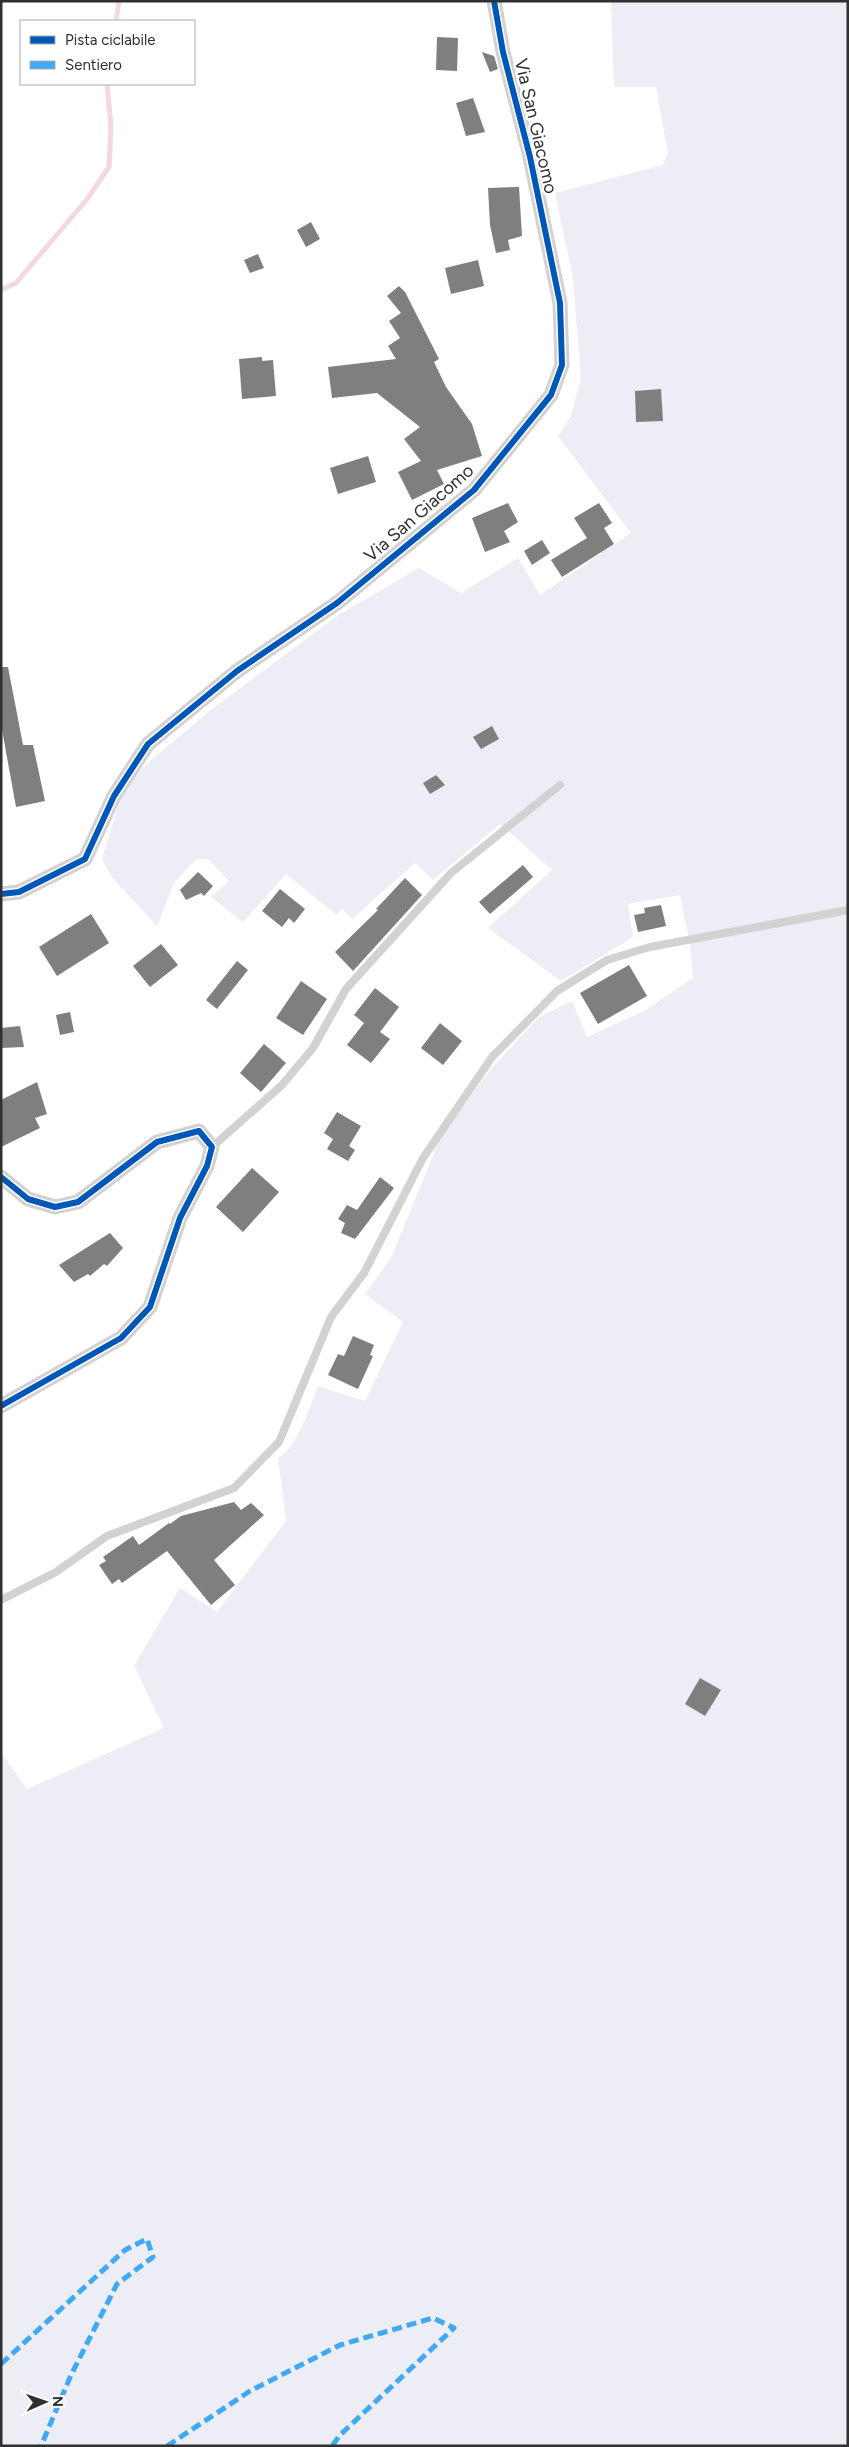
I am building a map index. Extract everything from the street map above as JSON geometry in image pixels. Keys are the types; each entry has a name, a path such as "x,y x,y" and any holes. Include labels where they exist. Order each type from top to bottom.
{"street":[{"name":"Via San Giacomo","path":"1,894 19,892 85,859 114,796 148,744 237,671 337,603 474,490 551,395 562,365 560,303 530,157 503,52 494,1"},
{"path":"1,1177 28,1199 56,1207 78,1202 157,1142 199,1131 212,1147 207,1166 180,1218 150,1307 121,1338 1,1406"}],"lane":[{"path":"212,1147 282,1085 313,1048 346,989 450,873 560,785"},
{"path":"1,1600 56,1572 107,1536 234,1488 279,1442 331,1318 364,1273 423,1158 492,1057 558,991 607,960 641,950 848,910"}],"shaded area":[{"path":"611,1 848,1 848,2446 1,2446 1,1753 27,1789 164,1728 134,1666 180,1588 217,1612 286,1521 278,1458 285,1453 297,1437 318,1386 365,1401 403,1322 365,1294 391,1258 441,1136 490,1070 539,1017 572,1001 587,1037 644,1011 693,978 690,945 680,895 628,904 633,937 561,981 488,928 552,870 500,824 433,880 415,863 352,919 342,908 337,915 286,874 243,922 211,897 229,881 208,859 196,859 174,883 157,926 112,877 102,859 123,790 148,763 208,712 340,614 419,568 461,593 518,558 540,595 631,533 558,436 571,416 581,378 573,278 555,193 663,165 668,153 656,87 614,87"}],"building":[{"path":"437,37 458,38 457,71 436,70"},
{"path":"482,52 494,56 498,69 490,72"},
{"path":"473,98 485,132 466,136 456,103"},
{"path":"519,187 522,236 508,240 510,250 496,253 490,225 488,188"},
{"path":"311,222 320,239 306,247 297,230"},
{"path":"258,254 264,268 250,273 244,260"},
{"path":"478,260 484,286 451,294 445,268"},
{"path":"399,286 405,292 439,359 434,362 446,387 472,424 482,456 437,470 444,484 412,500 398,472 421,461 404,439 420,427 377,393 332,398 328,367 396,359 388,346 400,338 389,321 401,313 387,296"},
{"path":"262,357 262,361 273,360 276,396 242,399 239,359"},
{"path":"661,389 663,421 636,422 635,391"},
{"path":"368,456 376,482 338,494 330,468"},
{"path":"508,503 518,522 504,531 510,542 485,552 472,518"},
{"path":"599,503 612,523 604,528 614,544 562,577 551,560 587,538 574,518"},
{"path":"542,540 550,553 532,565 524,551"},
{"path":"1,667 8,667 23,745 33,745 45,801 16,807 1,724"},
{"path":"492,726 499,739 481,749 473,737"},
{"path":"436,775 445,785 430,794 423,783"},
{"path":"523,865 533,877 490,914 479,902"},
{"path":"198,872 213,886 204,896 201,893 186,900 180,890"},
{"path":"405,878 422,895 353,971 335,952 378,910 376,909"},
{"path":"280,889 305,909 294,923 289,918 282,927 262,911"},
{"path":"661,905 666,926 638,932 634,915 645,913 644,908"},
{"path":"91,914 109,943 57,976 39,947"},
{"path":"161,944 178,965 150,987 133,966"},
{"path":"237,961 248,970 217,1009 206,1000"},
{"path":"629,965 647,996 598,1024 580,993"},
{"path":"301,981 327,999 303,1035 276,1018"},
{"path":"375,988 399,1007 380,1032 390,1039 371,1063 347,1045 364,1023 354,1015"},
{"path":"70,1012 74,1032 60,1035 56,1015"},
{"path":"440,1023 462,1041 443,1065 421,1048"},
{"path":"20,1026 24,1047 1,1048 1,1028"},
{"path":"264,1044 286,1063 261,1092 240,1073"},
{"path":"37,1082 47,1114 35,1118 40,1128 1,1147 1,1100"},
{"path":"337,1112 361,1126 349,1146 355,1150 348,1161 327,1149 333,1139 324,1133"},
{"path":"252,1168 279,1192 243,1232 216,1207"},
{"path":"380,1177 394,1188 355,1239 341,1233 345,1223 338,1219 347,1205 357,1210"},
{"path":"110,1233 123,1248 107,1266 104,1264 90,1276 88,1274 74,1282 59,1265"},
{"path":"353,1336 374,1345 370,1355 373,1356 358,1389 328,1375 338,1354 344,1356"},
{"path":"234,1502 241,1510 251,1503 264,1515 214,1560 235,1585 211,1605 167,1551 122,1583 119,1579 112,1584 99,1565 106,1561 103,1557 133,1536 139,1545 181,1516"},
{"path":"700,1678 721,1690 705,1716 685,1704"}],"waterway":[{"path":"116,20 119,1"},
{"path":"1,290 16,283 88,198 109,167 111,127 107,85"}],"marked path":[{"path":"1,2364 125,2250 147,2239 153,2257 117,2284 71,2375 41,2446"},
{"path":"167,2446 250,2391 340,2345 433,2318 454,2328 340,2435 332,2446"}],"cycle path":[{"path":"1,894 19,892 85,859 114,796 148,744 237,671 337,603 474,490 551,395 562,365 560,303 530,157 503,52 494,1"},
{"path":"1,1177 28,1199 55,1207 78,1202 157,1142 199,1131 212,1147 207,1166 180,1218 150,1307 121,1338 1,1406"}]}
